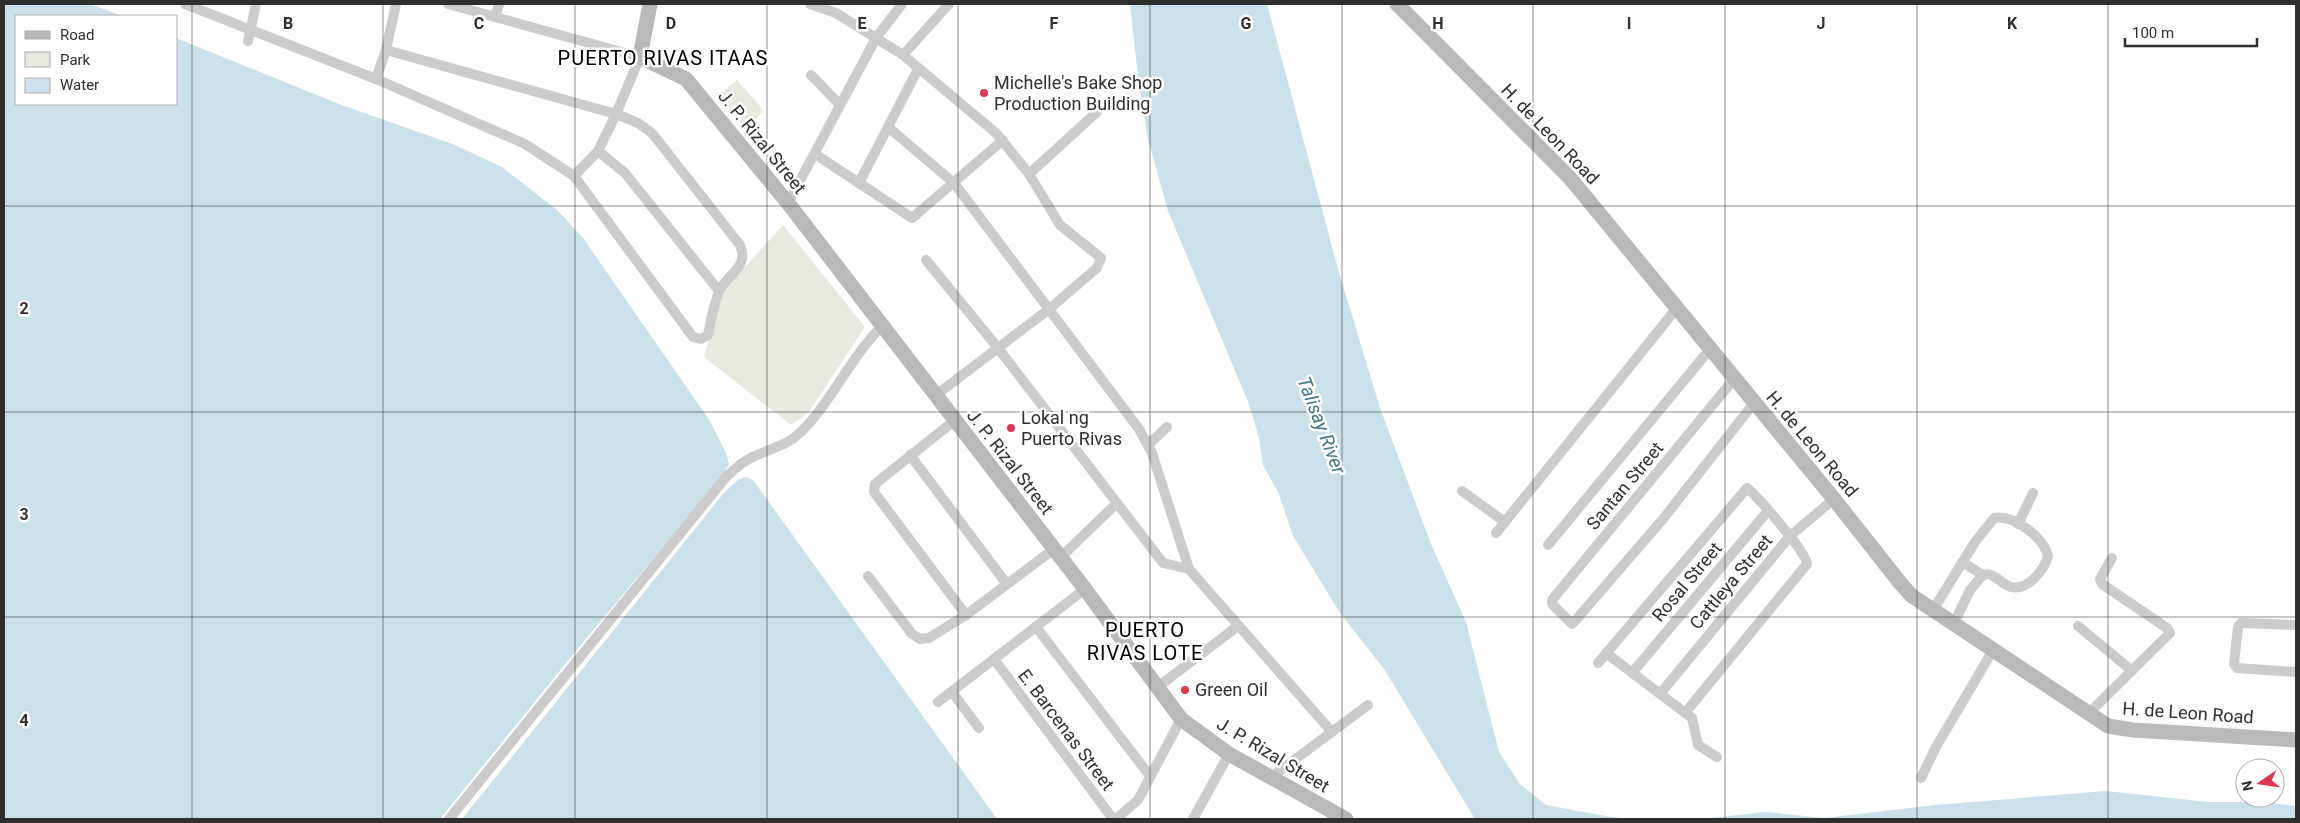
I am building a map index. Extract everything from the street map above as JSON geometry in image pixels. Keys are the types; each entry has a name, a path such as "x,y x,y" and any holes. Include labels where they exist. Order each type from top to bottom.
{"street":[{"path":"185,4 376,78 525,144 574,176 693,337 701,340 708,335 719,291 743,262 744,254 740,245 652,133 638,123 616,114 386,50"},
{"path":"248,41 256,4"},
{"path":"376,78 386,50 396,4"},
{"path":"448,4 640,57"},
{"path":"495,17 499,4"},
{"path":"574,176 598,151 616,114 640,57 650,4"},
{"path":"810,4 839,8 876,38 903,56 1003,140 1029,174 1060,225 1100,258 1097,268 1048,310 936,395"},
{"path":"788,203 876,38 902,4"},
{"path":"903,56 949,4"},
{"name":"H. de Leon Road","path":"1397,4 1570,178 1676,309 1834,498 1906,590 2108,726 2133,730 2296,740"},
{"name":"J. P. Rizal Street","path":"640,57 686,79 788,203 1085,589 1181,719 1229,754 1346,819"},
{"path":"859,182 918,69"},
{"path":"811,75 840,104"},
{"path":"1029,174 1097,112"},
{"path":"888,127 954,183 1048,310 1127,412 1149,444 1189,570 1332,731"},
{"path":"814,154 912,218 1003,140"},
{"path":"598,151 625,172 719,291"},
{"path":"926,260 998,348 1163,562 1189,570"},
{"path":"1496,533 1676,309"},
{"path":"449,819 726,477 741,463 789,442 800,433 822,407 866,342 882,326"},
{"path":"1548,545 1710,350"},
{"name":"Santan Street","path":"1734,379 1552,600 1552,604 1561,615 1572,624 1574,622 1663,519 1754,403"},
{"path":"954,421 875,484 874,492 966,614"},
{"path":"1149,444 1167,427"},
{"path":"910,455 1006,583"},
{"path":"1598,664 1745,488 1749,490 1806,556 1807,564 1685,713"},
{"path":"1462,492 1505,522"},
{"path":"2018,524 2033,493"},
{"name":"Cattleya Street","path":"1660,694 1790,536 1834,498"},
{"path":"868,576 912,634 920,639 930,638 966,614 1006,583 1057,553 1117,503"},
{"name":"Rosal Street","path":"1632,673 1767,512"},
{"path":"1934,610 1962,562 1994,518 1999,517 2018,524 2042,542 2048,556 2046,565 2031,580 2016,587 2010,587 1990,575 1983,575 1962,562"},
{"path":"2089,713 2167,637 2170,631 2102,584 2100,579 2112,558"},
{"path":"1954,623 1970,590 1983,575"},
{"path":"938,702 1085,589"},
{"path":"2296,625 2241,624 2238,627 2234,664 2236,668 2296,672"},
{"path":"1158,686 1238,626"},
{"path":"2078,626 2131,670"},
{"path":"1036,627 1150,776"},
{"path":"1921,778 1936,747 1993,650"},
{"path":"1606,653 1694,721 1698,745 1717,757"},
{"name":"E. Barcenas Street","path":"994,659 1114,819"},
{"path":"952,692 980,728"},
{"path":"1270,778 1368,705"},
{"path":"1114,819 1138,800 1181,719"},
{"path":"1193,819 1229,754"}],"green space":[{"path":"737,80 764,111 745,128 718,96"},
{"path":"783,225 865,327 808,413 791,425 704,357 724,290"}],"water":[{"path":"4,4 90,4 119,15 15,15 15,105 178,105 178,39 339,104 455,145 502,167 557,210 583,238 710,421 726,453 729,464 723,475 571,657 440,819 4,819"},
{"name":"Talisay River","path":"1130,4 1267,4 1338,269 1380,408 1431,544 1466,622 1499,752 1520,784 1546,805 1611,817 1635,819 1475,819 1384,669 1340,613 1293,536 1279,494 1263,465 1259,438 1249,404 1168,211 1148,139 1139,85"},
{"path":"746,477 753,480 997,819 462,819 723,494 739,479"},
{"path":"2106,791 2209,802 2235,802 2235,808 2285,808 2285,805 2296,806 2296,819 1702,819 1765,812 1824,818 1936,805"}],"place":[{"name":"Michelle's Bake Shop Production Building","path":"984,93"},
{"name":"Lokal ng Puerto Rivas","path":"1011,428"},
{"name":"Green Oil","path":"1185,690"}],"district":[{"name":"PUERTO RIVAS ITAAS","path":"663,58"},
{"name":"PUERTO RIVAS LOTE","path":"1145,642"}]}
